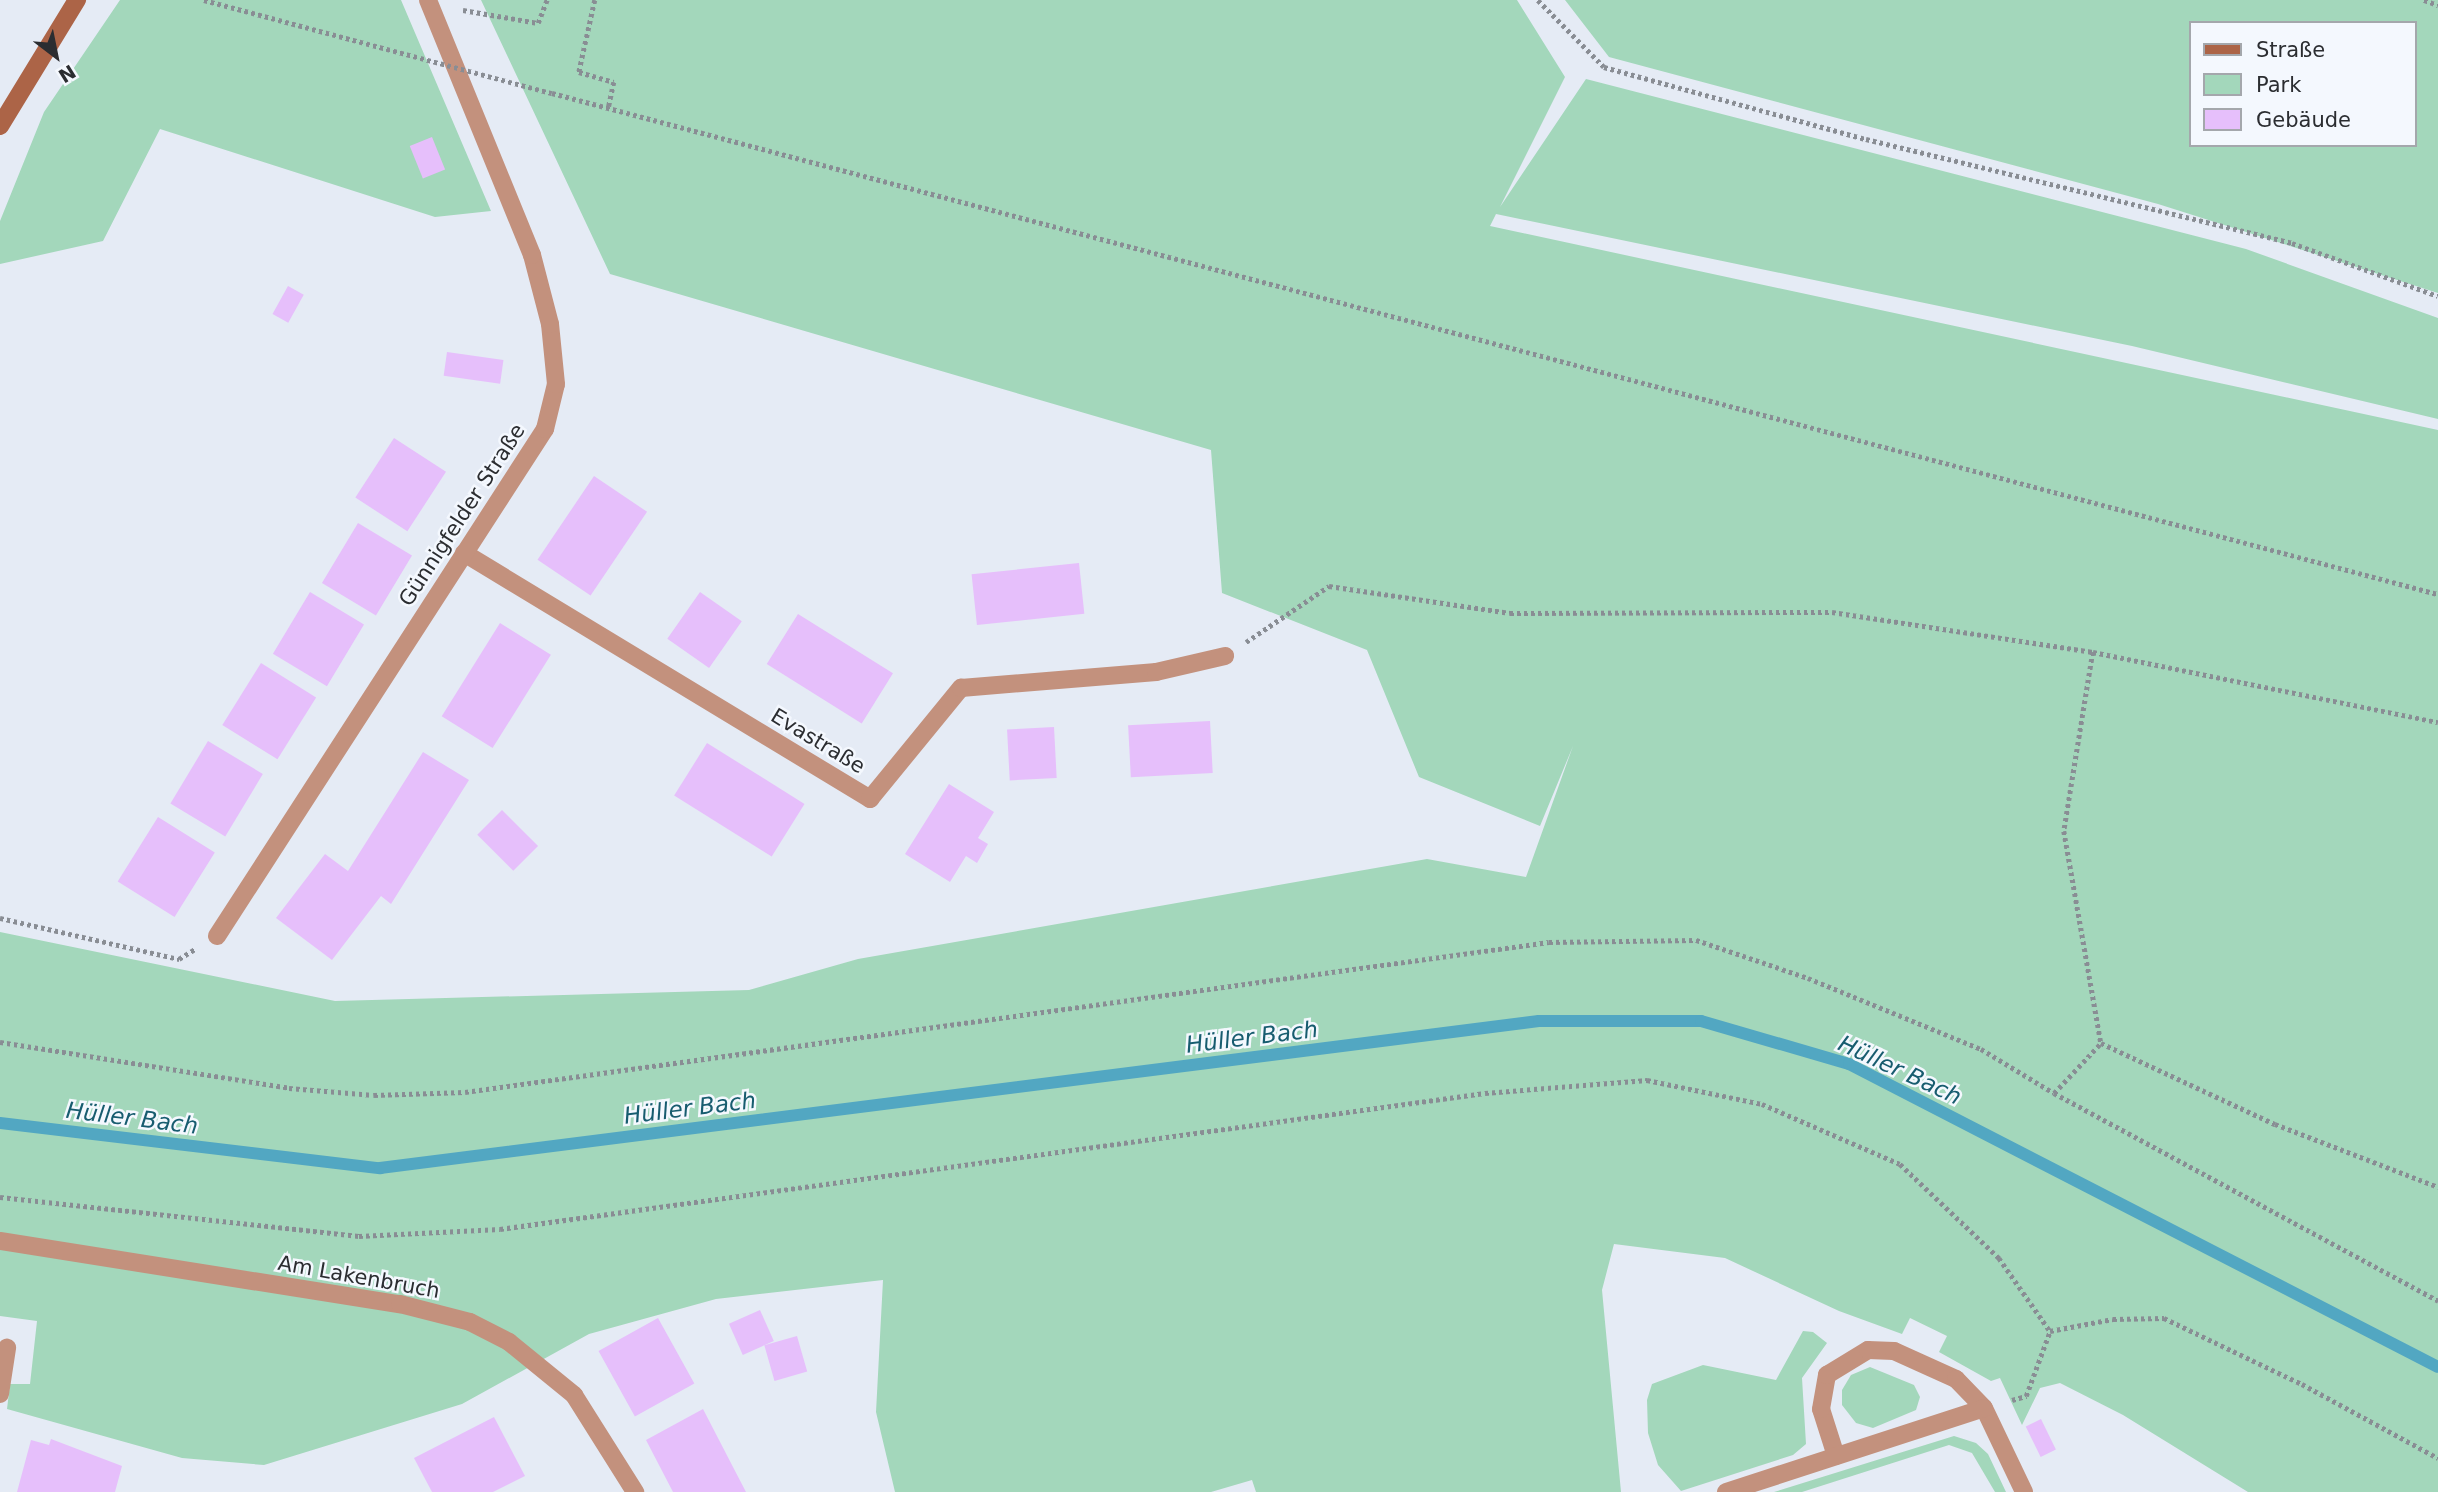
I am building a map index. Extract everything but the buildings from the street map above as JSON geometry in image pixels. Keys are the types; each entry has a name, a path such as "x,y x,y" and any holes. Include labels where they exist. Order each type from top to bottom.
{"street":[{"path":"0,126 76,0"},
{"name":"Günnigfelder Straße","path":"217,936 545,429 556,384 550,324 531,255 430,3"},
{"name":"Evastraße","path":"464,553 870,799 961,688 1156,672 1225,656"},
{"name":"Am Lakenbruch","path":"0,1241 400,1304 470,1322 509,1342 574,1395 635,1492"},
{"path":"0,1394 8,1348"},
{"path":"1836,1456 1821,1409 1827,1375 1868,1350 1894,1351 1928,1363 1956,1379 1984,1408 2024,1492"},
{"path":"1726,1492 1984,1408"}],"path":[{"path":"204,0 2438,594"},
{"path":"430,3 538,23 547,0"},
{"path":"595,0 579,72 614,82 609,106"},
{"path":"1538,0 1604,67 1866,139 2292,243 2438,296"},
{"path":"2424,0 2438,5"},
{"path":"1225,656 1329,586 1510,612 1832,612 2093,652 2438,722"},
{"path":"2093,652 2064,831 2101,1043"},
{"path":"0,918 179,959 217,936"},
{"path":"0,1042 289,1088 374,1095 465,1092 1549,942 1696,940 1808,978 1981,1049 2054,1093 2438,1301"},
{"path":"2054,1093 2101,1043"},
{"path":"2101,1043 2275,1124 2438,1187"},
{"path":"0,1197 359,1236 500,1229 1485,1093 1647,1080 1762,1104 1900,1164 1999,1258 2050,1331"},
{"path":"2050,1331 2113,1319 2164,1318 2302,1384 2438,1458"},
{"path":"2025,1396 2050,1331"}],"green space":[{"path":"120,0 401,0 491,211 435,217 160,129 103,241 0,264 0,221 44,112"},
{"path":"481,0 1517,0 1565,77 1500,207 1586,79 2246,249 2438,318 2438,419 2132,346 1496,214 1490,226 2438,430 2438,1492 2248,1492 2123,1415 2060,1383 2040,1388 2022,1425 2000,1378 1991,1381 1939,1352 1947,1336 1910,1318 1902,1334 1839,1311 1725,1258 1614,1244 1602,1290 1621,1492 1256,1492 1252,1480 1211,1492 895,1492 876,1412 883,1280 716,1299 589,1334 462,1404 264,1465 182,1458 7,1409 10,1384 30,1384 37,1321 0,1316 0,932 335,1001 749,990 858,959 1427,859 1526,877 1573,746 1540,826 1419,777 1367,650 1222,593 1211,450 610,274"},
{"path":"1565,0 2438,0 2438,293 2158,204 1609,57"},
{"path":"1803,1331 1813,1332 1827,1343 1802,1378 1806,1444 1793,1455 1681,1491 1658,1465 1648,1433 1647,1400 1652,1384 1703,1365 1776,1380"},
{"path":"1870,1367 1914,1385 1920,1397 1916,1410 1873,1428 1856,1423 1842,1405 1842,1390 1851,1375"},
{"path":"1954,1436 1976,1443 1988,1454 2006,1492 1995,1492 1972,1453 1949,1445 1802,1492 1774,1492"}],"waterway":[{"name":"Hüller Bach","path":"0,1123 380,1168 1539,1021 1701,1021 1849,1064 2438,1367"}]}
